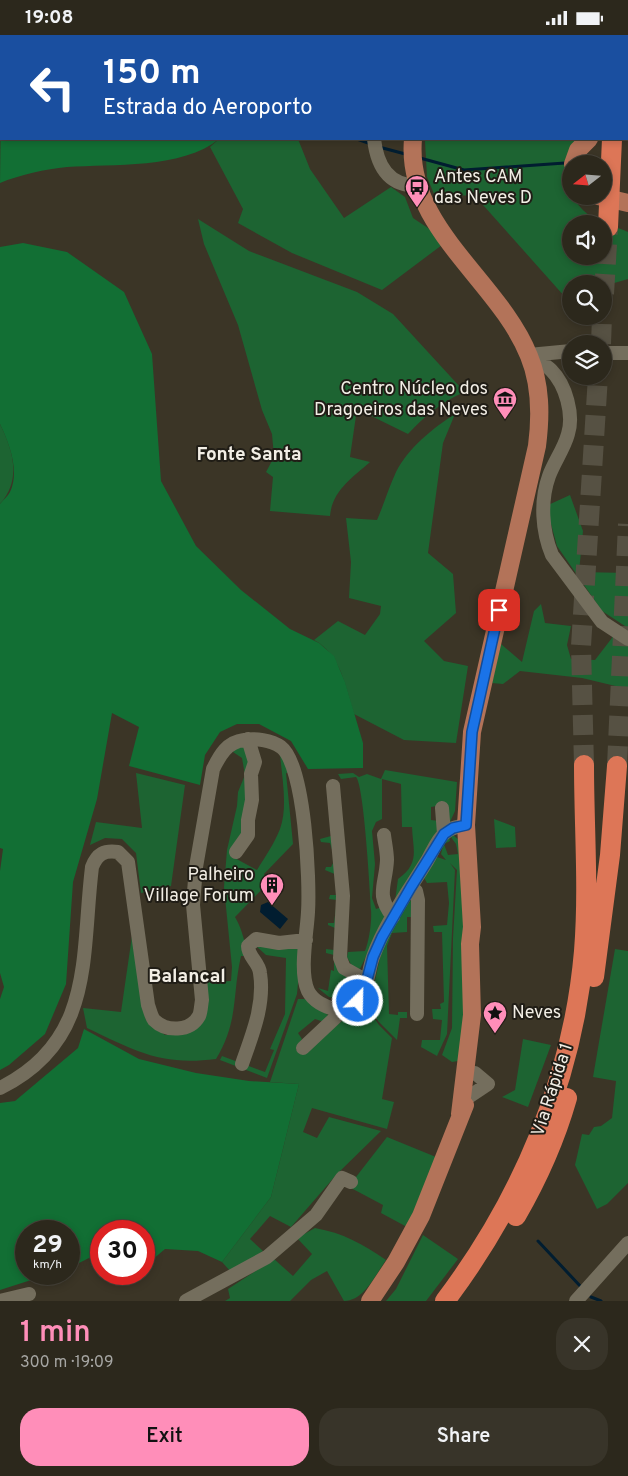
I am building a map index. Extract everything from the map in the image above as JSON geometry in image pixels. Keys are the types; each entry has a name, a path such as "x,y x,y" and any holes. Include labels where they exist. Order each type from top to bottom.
{"highway":[{"path":"609,215 612,140"},
{"name":"Via Rápida 1","path":"445,1301 493,1229 516,1188 548,1114 566,1058 580,986 584,949 584,765"},
{"name":"Via Rápida 1","path":"461,1301 489,1260 530,1192 557,1133 569,1092 594,981 610,855 617,766"}],"main road":[{"path":"414,140 413,163 416,182 434,221 512,323 529,355 537,378 540,399 540,430 472,732 466,825 472,927 470,944 472,1063 481,1079"},
{"path":"577,155 583,143 588,140"},
{"path":"612,199 628,203"},
{"path":"370,1301 396,1262 421,1217 460,1114 481,1079 482,991 479,955 472,927"},
{"path":"460,1114 472,1025"}],"street":[{"path":"374,143 378,160 388,176 402,185 416,182"},
{"path":"529,355 562,352"},
{"path":"612,353 628,353"},
{"path":"529,355 550,369 558,379 571,415 568,435 548,477 543,502 548,545 552,555 602,622 628,639"},
{"path":"0,1088 28,1072 41,1061 63,1033 71,1017 78,996 92,867 95,858 102,853 118,852 128,862 148,1005 152,1019 163,1027 174,1029 192,1023 200,1015 202,1000 193,905 196,867 213,769 223,751 231,744 248,739 265,741 281,747 294,770 307,849 308,912 306,940 308,990 313,999 323,1005 338,1009 349,1007 358,1001 367,981 373,957 393,917 411,887 444,834 453,828 466,825"},
{"path":"236,852 248,835 248,820 252,800 251,773 255,762 248,739"},
{"path":"333,786 343,897 340,958 344,968 367,981"},
{"path":"442,807 444,834"},
{"path":"384,835 387,860 382,897 384,905 393,917"},
{"path":"411,887 416,891 418,899 418,1014"},
{"path":"242,1064 258,1019 261,1001 259,966 248,952 248,945 256,939 278,943 306,940"},
{"path":"303,1048 335,1018 338,1009"},
{"path":"186,1301 267,1257 316,1215 342,1178 351,1182"},
{"path":"576,1301 628,1243"},
{"path":"0,1301 29,1294"}],"green space":[{"path":"0,140 218,140 204,149 186,156 167,160 125,165 59,168 24,175 0,183"},
{"path":"218,140 298,140 310,169 344,218 391,187 405,197 413,218 431,230 442,245 382,290 292,253 238,223 243,209 210,147"},
{"path":"577,140 570,155 562,155 562,205 578,205 590,215 562,215 562,265 612,265 612,227 628,232 628,279 612,284 612,275 562,275 562,294 475,196 434,194 427,177 425,141"},
{"path":"198,219 249,251 357,292 393,314 461,388 462,393 433,411 408,434 357,409 350,457 370,462 339,492 330,516 270,511 273,477 266,472 274,457 272,434 262,410 238,325 204,244"},
{"path":"23,243 67,252 124,292 152,354 161,481 196,546 241,590 290,629 319,643 334,656 345,682 363,743 363,768 308,769 291,741 259,724 237,724 220,732 205,755 200,785 129,766 139,727 112,713 97,799 73,882 66,984 45,1034 9,1065 0,1070 0,999 4,987 0,973 0,871 3,849 0,848 0,504 10,492 13,484 14,466 10,448 0,424 0,247"},
{"path":"455,414 443,443 428,553 453,574 456,613 424,641 444,661 468,666 456,743 404,740 354,714 341,672 331,654 314,640 338,621 365,635 380,614 381,606 349,598 351,562 346,518 377,520 401,463 430,432"},
{"path":"0,424 12,455 13,475 7,494 0,504"},
{"path":"570,495 583,531 579,572 628,573 628,628 602,611 557,546 546,506"},
{"path":"541,604 545,623 571,626 567,645 571,659 595,660 615,634 628,643 628,689 582,678 520,671 503,684 492,683 501,644 522,662 534,611"},
{"path":"239,746 246,746 250,763 243,834 231,856 257,870 278,835 284,811 280,754 291,772 286,773 293,844 264,874 269,882 235,917 242,932 249,956 241,956 232,1020 216,1059 179,1060 149,1055 87,1028 83,1008 121,1012 133,929 146,1020 165,1035 186,1034 207,982 231,981 232,967 224,887 227,850 237,806 238,792 245,775 242,758 233,752"},
{"path":"385,770 457,782 455,811 449,824 442,805 431,807 431,820 439,821 439,828 395,901 398,879 410,867 414,856 412,827 402,827 401,784 382,779 382,819 376,822 372,831 375,864 372,898 376,909 382,907 386,914 360,969 352,966 347,957 348,952 365,951 371,925 362,799 356,777 341,779 338,774 353,773 359,777 367,774 381,779"},
{"path":"136,773 185,785 171,886 141,893 136,853 122,839 105,838 90,845 96,822 142,828"},
{"path":"494,819 515,827 516,847 496,848"},
{"path":"453,835 459,840 466,921 468,984 464,1060 452,1062 442,1055 452,1028 453,938 457,870 450,863 455,870 447,1034 437,1056 421,1047 422,1040 440,1040 442,1020 433,1019 432,1009 441,1009 440,1004 444,1002 442,932 434,932 433,926 447,925 449,903 447,882 427,883 423,876 437,857 446,860 441,854 444,841 449,837 450,841 444,844 448,855 458,854 456,844 450,836"},
{"path":"331,836 337,838 339,949 356,981 350,992 338,999 329,997 318,988 328,991 331,970 334,971 334,955 326,953 326,949 334,950 335,928 328,925 328,923 334,923 337,900 329,899 330,895 336,895 337,875 325,870 326,867 331,867 335,859 330,843 321,842 320,839"},
{"path":"411,900 411,917 407,917 407,932 392,933 387,946 389,1014 398,1015 398,1012 407,1012 407,1018 400,1018 397,1040 378,1021 366,1002 373,986 385,942"},
{"path":"298,944 300,961 297,994 267,1078 220,1060 222,1056 265,1072 274,1050 270,1049 285,1014 286,958 266,955 256,946"},
{"path":"615,949 628,951 628,1183 607,1204 597,1209 575,1165 582,1134 589,1135 594,1127 601,1126 612,1118 616,1081 593,1077"},
{"path":"298,999 308,999 328,1015 324,1022 315,1019 298,1033 302,1039 296,1050 303,1053 364,1003 379,1025 392,1038 382,1099 394,1102 387,1129 312,1108 303,1132 317,1138 329,1117 381,1131 337,1174 291,1227 270,1216 250,1239 263,1251 231,1272 222,1262 271,1197 299,1084 270,1082"},
{"path":"84,1029 139,1059 196,1073 249,1081 299,1084 271,1197 222,1262 198,1251 165,1249 155,1258 155,1220 90,1220 90,1258 80,1262 80,1220 15,1220 16,1285 0,1290 0,1103 15,1101 78,1048"},
{"path":"523,1039 551,1045 528,1107 502,1097 515,1090"},
{"path":"387,1137 436,1157 407,1227 381,1213 383,1205 351,1188 356,1177"},
{"path":"315,1228 352,1240 386,1260 369,1286 358,1297 344,1301 327,1271 311,1280 290,1301 225,1301 230,1298 228,1289 274,1259 293,1276 312,1254 297,1238"},
{"path":"423,1235 458,1259 426,1301 386,1301 396,1289"}],"water":[{"path":"268,902 288,919 280,929 260,912 261,905"}],"waterway":[{"path":"360,140 371,144"},
{"path":"379,147 409,155"},
{"path":"420,158 464,170 562,163"},
{"path":"538,1241 582,1288"},
{"path":"591,1297 601,1301"}],"tunnel":[{"path":"605,275 606,265"},
{"path":"601,335 602,325"},
{"path":"584,765 581,646 597,385"},
{"path":"617,766 628,524"}],"place":[{"name":"Antes CAM das Neves D","path":"417,208"},
{"name":"Centro Núcleo dos Dragoeiros das Neves","path":"505,420"},
{"name":"Palheiro Village Forum","path":"272,906"},
{"name":"Neves","path":"495,1034"}],"district":[{"name":"Fonte Santa","path":"249,455"},
{"name":"Balancal","path":"187,977"}],"route":[{"path":"358,1001 364,991 373,957 382,937 411,887 444,834 453,828 466,825 472,732 499,610"}]}
